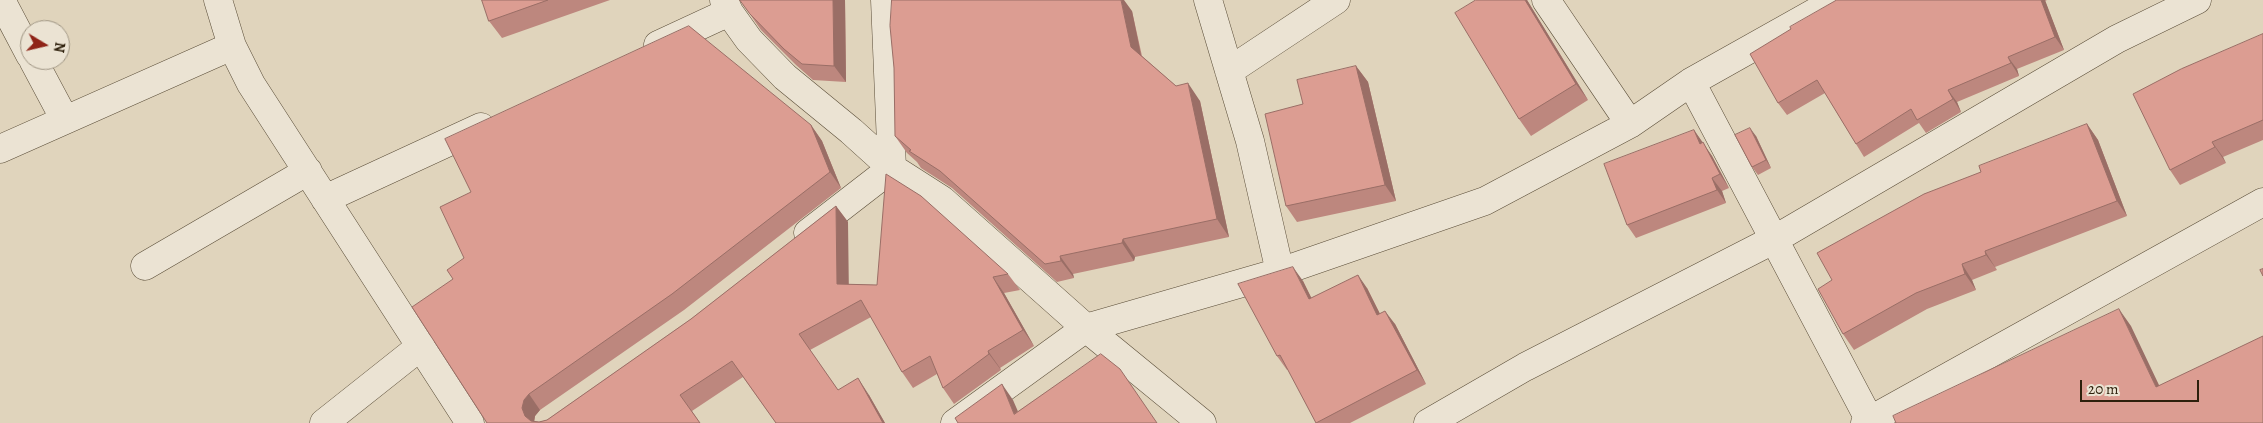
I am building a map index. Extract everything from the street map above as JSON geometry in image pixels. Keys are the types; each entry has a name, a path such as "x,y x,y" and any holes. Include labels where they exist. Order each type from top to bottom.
{"street":[{"path":"1,0 20,36"},
{"path":"218,0 232,46 251,84 470,423"},
{"path":"886,0 892,168"},
{"path":"1208,0 1250,140 1280,272"},
{"path":"1229,71 1336,0"},
{"path":"1546,0 1630,124"},
{"path":"955,423 1086,328 1280,272 1485,201 1630,124 1691,82 1837,0"},
{"path":"1428,423 1525,367 1775,239 2117,39 2197,0"},
{"path":"639,54 727,6 749,40 785,77 851,131 892,168 942,200 1086,328 1202,423"},
{"path":"0,149 232,46"},
{"path":"38,70 65,120"},
{"path":"1691,82 1775,239 1868,422 2263,202"},
{"path":"325,199 503,117"},
{"path":"785,252 892,168"},
{"path":"145,266 308,172"},
{"path":"324,423 421,346"}],"building":[{"path":"482,0 548,0 489,21"},
{"path":"740,0 833,0 834,66 802,64 784,49 750,14"},
{"path":"892,0 1121,0 1131,47 1176,86 1188,83 1217,219 1123,239 1122,243 1060,256 1061,261 1045,264 940,171 909,151 911,150 895,136 894,68 890,26"},
{"path":"1476,0 1525,0 1576,84 1519,119 1455,13"},
{"path":"1837,0 2041,0 2055,37 2008,57 2011,63 1948,90 1953,99 1917,120 1911,109 1856,144 1817,80 1778,103 1750,54 1791,29 1790,27"},
{"path":"689,26 811,125 830,172 672,294 529,394 524,400 522,408 525,416 531,421 547,420 691,319 836,206 837,284 877,285 886,174 921,196 1008,274 993,277 1023,330 988,351 989,354 943,388 930,356 902,372 861,300 799,334 838,390 858,378 883,423 776,423 732,361 680,395 700,423 487,423 412,307 453,279 447,270 464,258 440,207 471,192 445,139"},
{"path":"2263,34 2263,120 2212,142 2215,147 2170,170 2133,94 2181,69"},
{"path":"1356,66 1385,185 1286,206 1265,114 1303,104 1297,80"},
{"path":"2087,124 2117,201 1985,251 1986,255 1962,264 1965,274 1916,293 1843,334 1818,289 1832,280 1817,253 1924,194 1981,172 1979,166"},
{"path":"1750,128 1766,160 1752,167 1735,135"},
{"path":"1694,130 1700,144 1703,142 1720,174 1712,178 1717,190 1627,225 1604,164"},
{"path":"1293,267 1309,299 1358,275 1377,315 1385,311 1417,370 1316,423 1280,355 1277,356 1238,284"},
{"path":"2119,309 2156,387 2263,336 2263,423 1896,423 1893,416"},
{"path":"1101,354 1120,369 1157,423 958,423 955,418 1002,384 1014,414"}]}
